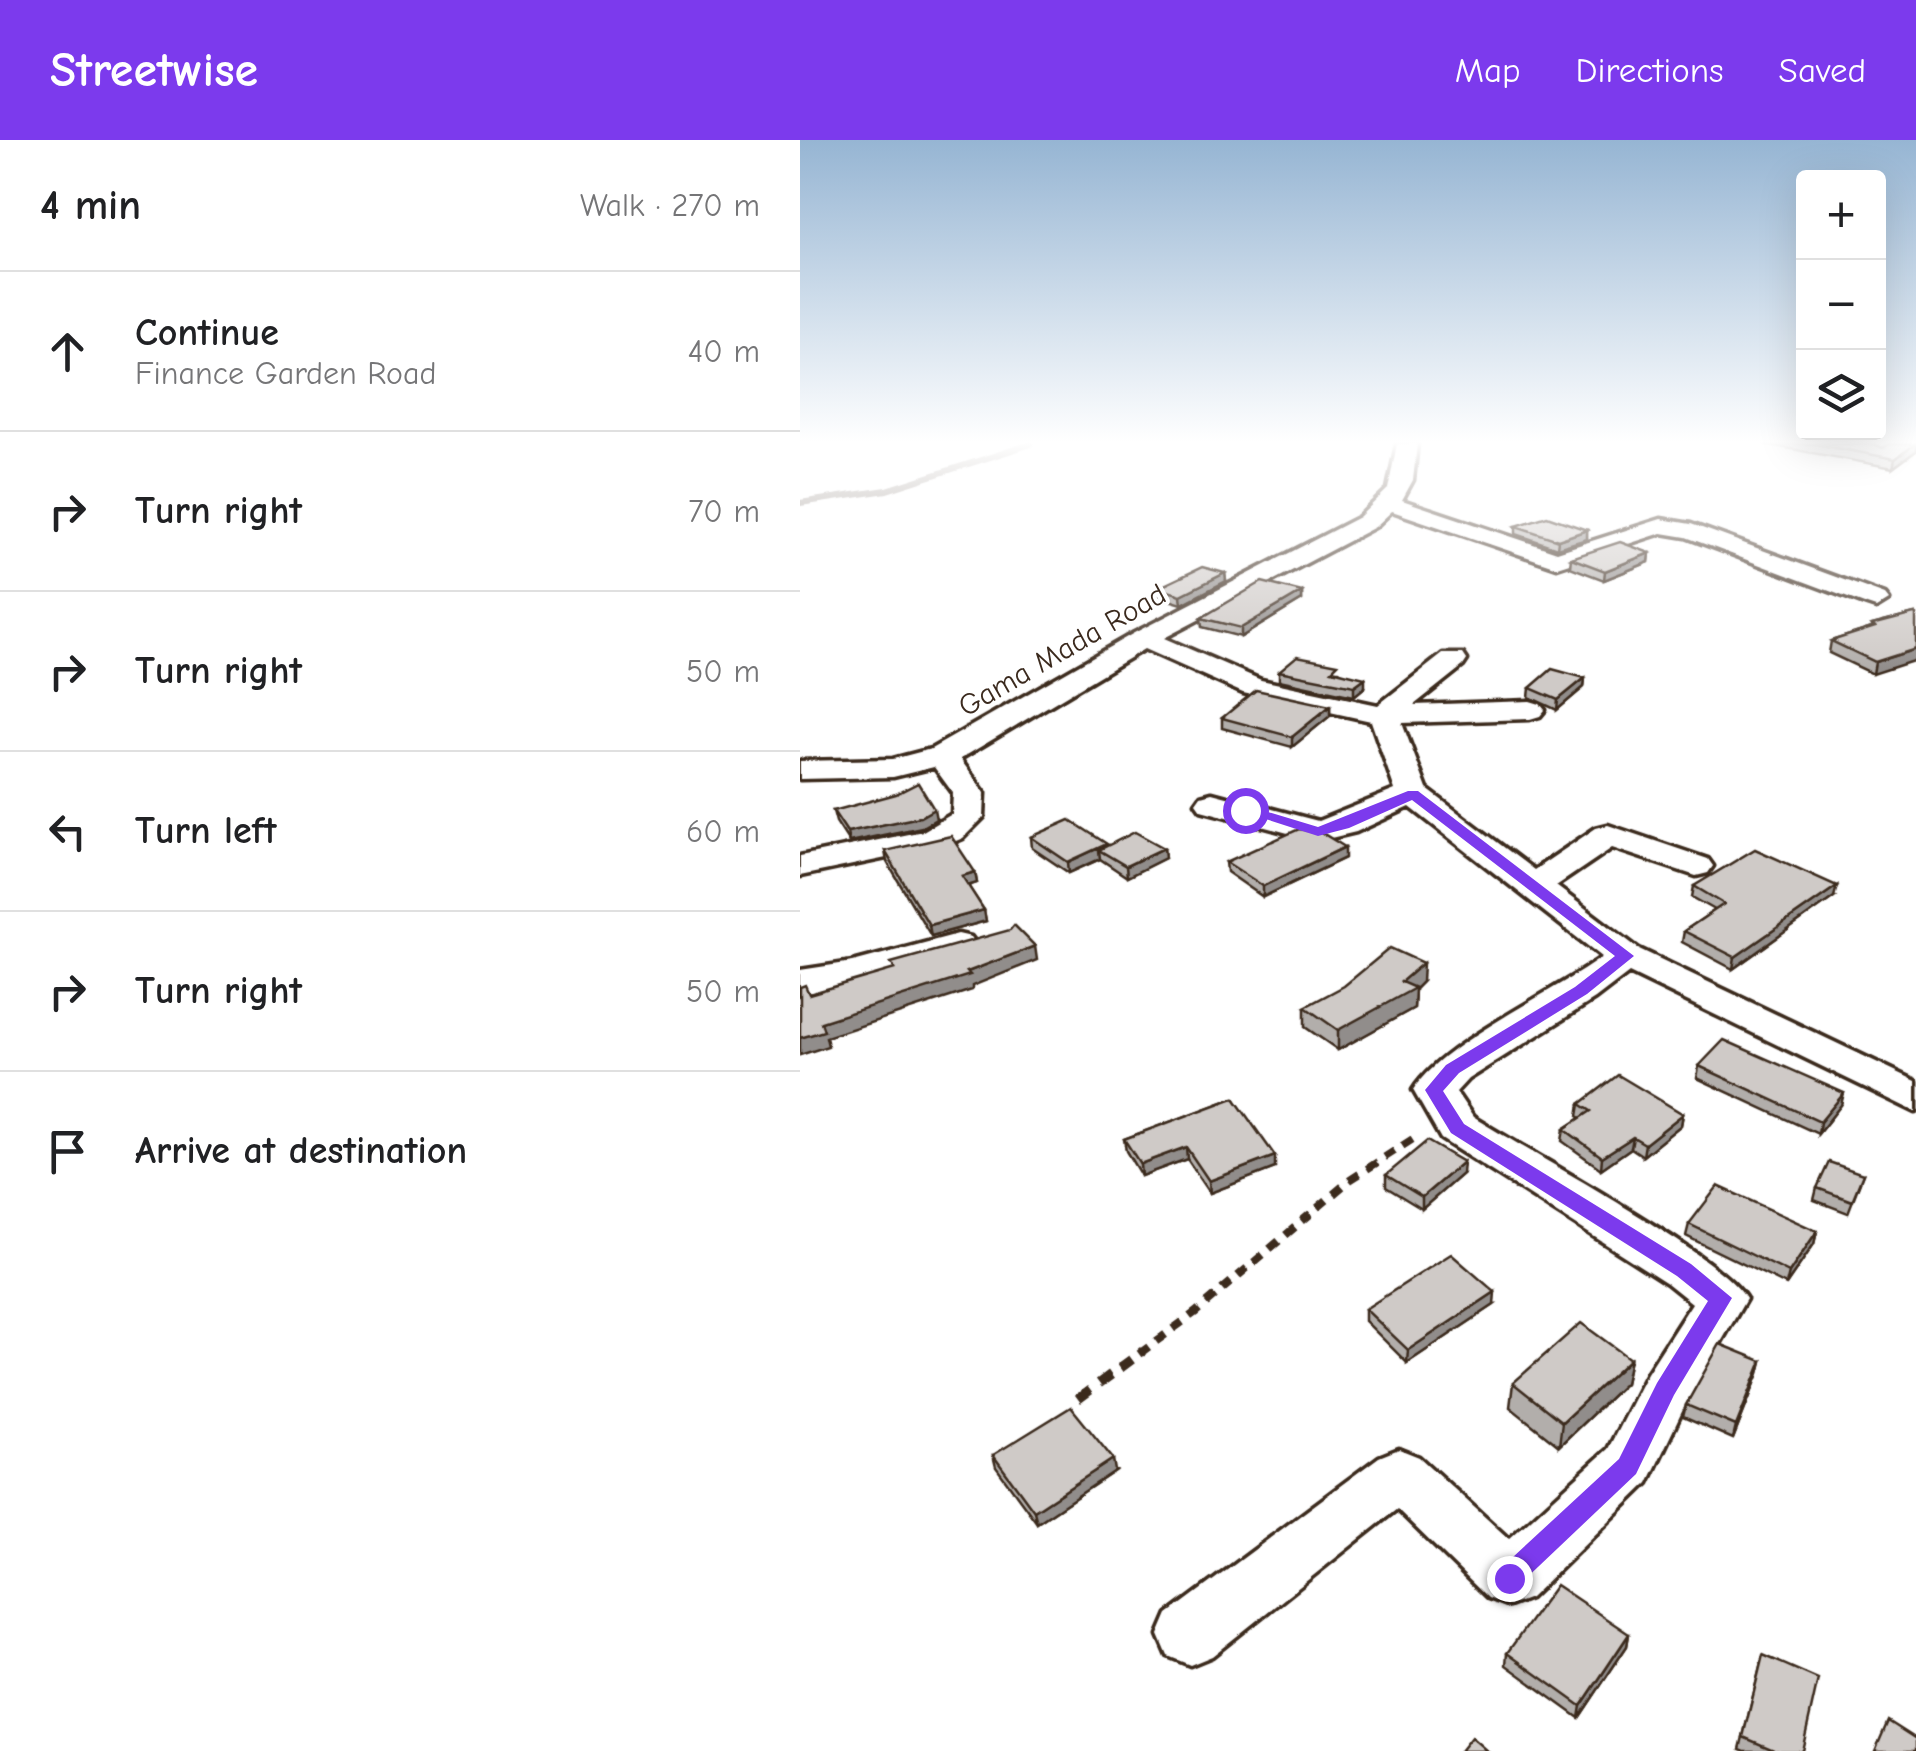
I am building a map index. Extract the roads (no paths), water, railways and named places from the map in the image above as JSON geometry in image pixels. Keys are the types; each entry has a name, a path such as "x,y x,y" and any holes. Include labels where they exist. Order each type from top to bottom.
{"street":[{"name":"Gama Mada Road","path":"800,770 894,768 942,756 1143,638 1260,581 1369,519"},
{"path":"1440,519 1558,560 1661,526 1691,531 1876,600"},
{"path":"1143,638 1253,687 1384,715 1530,710"},
{"path":"1384,715 1453,660"},
{"path":"1384,715 1413,794 1626,956 1916,1098"},
{"path":"800,866 932,839 951,831 968,817 969,793 942,756"},
{"path":"1212,803 1318,832 1413,794"},
{"path":"1533,886 1608,835 1696,866"},
{"path":"800,982 855,973 998,933"},
{"path":"1190,1635 1398,1474 1509,1578 1628,1466 1666,1390 1721,1298 1684,1270 1457,1128 1434,1090 1453,1069 1581,991 1626,956"}]}
